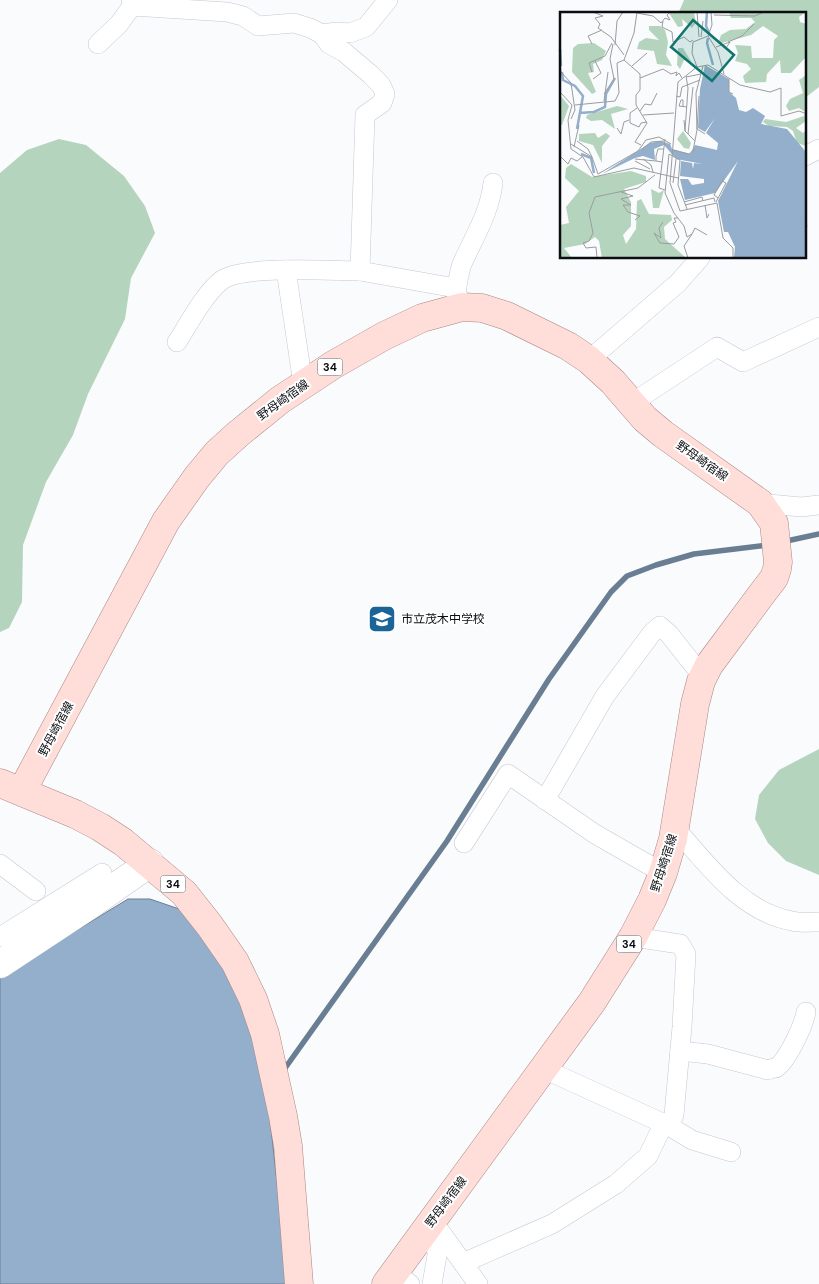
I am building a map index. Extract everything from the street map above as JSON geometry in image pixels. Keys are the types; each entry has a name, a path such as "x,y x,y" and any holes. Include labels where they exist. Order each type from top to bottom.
{"main road":[{"name":"野母崎宿線","path":"299,1284 288,1146 280,1103 265,1034 253,999 235,962 184,893 150,863 100,827 7,783 181,497 196,477 224,447 280,400 333,365 384,336 459,299 507,316 568,346 589,360 613,382 645,419 767,513 778,562 774,578 709,666 703,677 695,704 673,839 663,873 652,900 633,937 592,1002 427,1227 397,1280"}],"street":[{"path":"322,34 350,33 366,27 388,0"},
{"path":"98,44 119,24 131,3 228,12 243,16 258,26 294,23 310,28 322,34 328,44 344,52 370,74 381,85 385,94 382,103 365,116 360,271"},
{"path":"806,156 819,149"},
{"path":"459,299 462,266 479,229 494,183"},
{"path":"589,360 678,283 699,259"},
{"path":"286,270 303,384"},
{"path":"177,342 210,292 226,277 234,274 286,270 360,271 450,287 459,299"},
{"path":"632,403 717,347 743,362 819,327"},
{"path":"767,513 819,505"},
{"path":"545,800 605,696 652,632 660,626 669,634 703,677"},
{"path":"464,843 508,774 595,834 663,873"},
{"path":"675,828 728,885 747,902 766,913 792,921 819,922"},
{"path":"0,964 150,863"},
{"path":"0,864 36,891"},
{"path":"0,938 102,873"},
{"path":"463,1263 552,1224 616,1184 648,1156 666,1124 674,1115 686,954 680,944 633,937"},
{"path":"680,1051 708,1054 768,1070 776,1068 784,1059 810,1022"},
{"path":"544,1069 666,1124 692,1140 731,1152"},
{"path":"427,1227 463,1263 478,1284"},
{"path":"427,1227 438,1250 432,1284"}],"green space":[{"path":"684,0 819,0 819,87 806,97 806,12 679,12"},
{"path":"59,139 86,145 124,176 145,206 155,233 131,278 125,319 88,394 73,435 46,482 23,545 22,602 9,628 0,632 0,173 27,150"},
{"path":"819,749 819,875 786,861 768,843 755,819 759,795 779,770"}],"water":[{"path":"128,899 150,899 185,911 203,930 234,986 251,1031 268,1100 288,1284 0,1284 0,977"}],"waterway":[{"path":"782,542 819,534"},
{"path":"283,1071 447,841 549,679 611,592 627,576 656,565 694,554 768,545"}],"place":[{"name":"市立茂木中学校","path":"382,619"}]}
